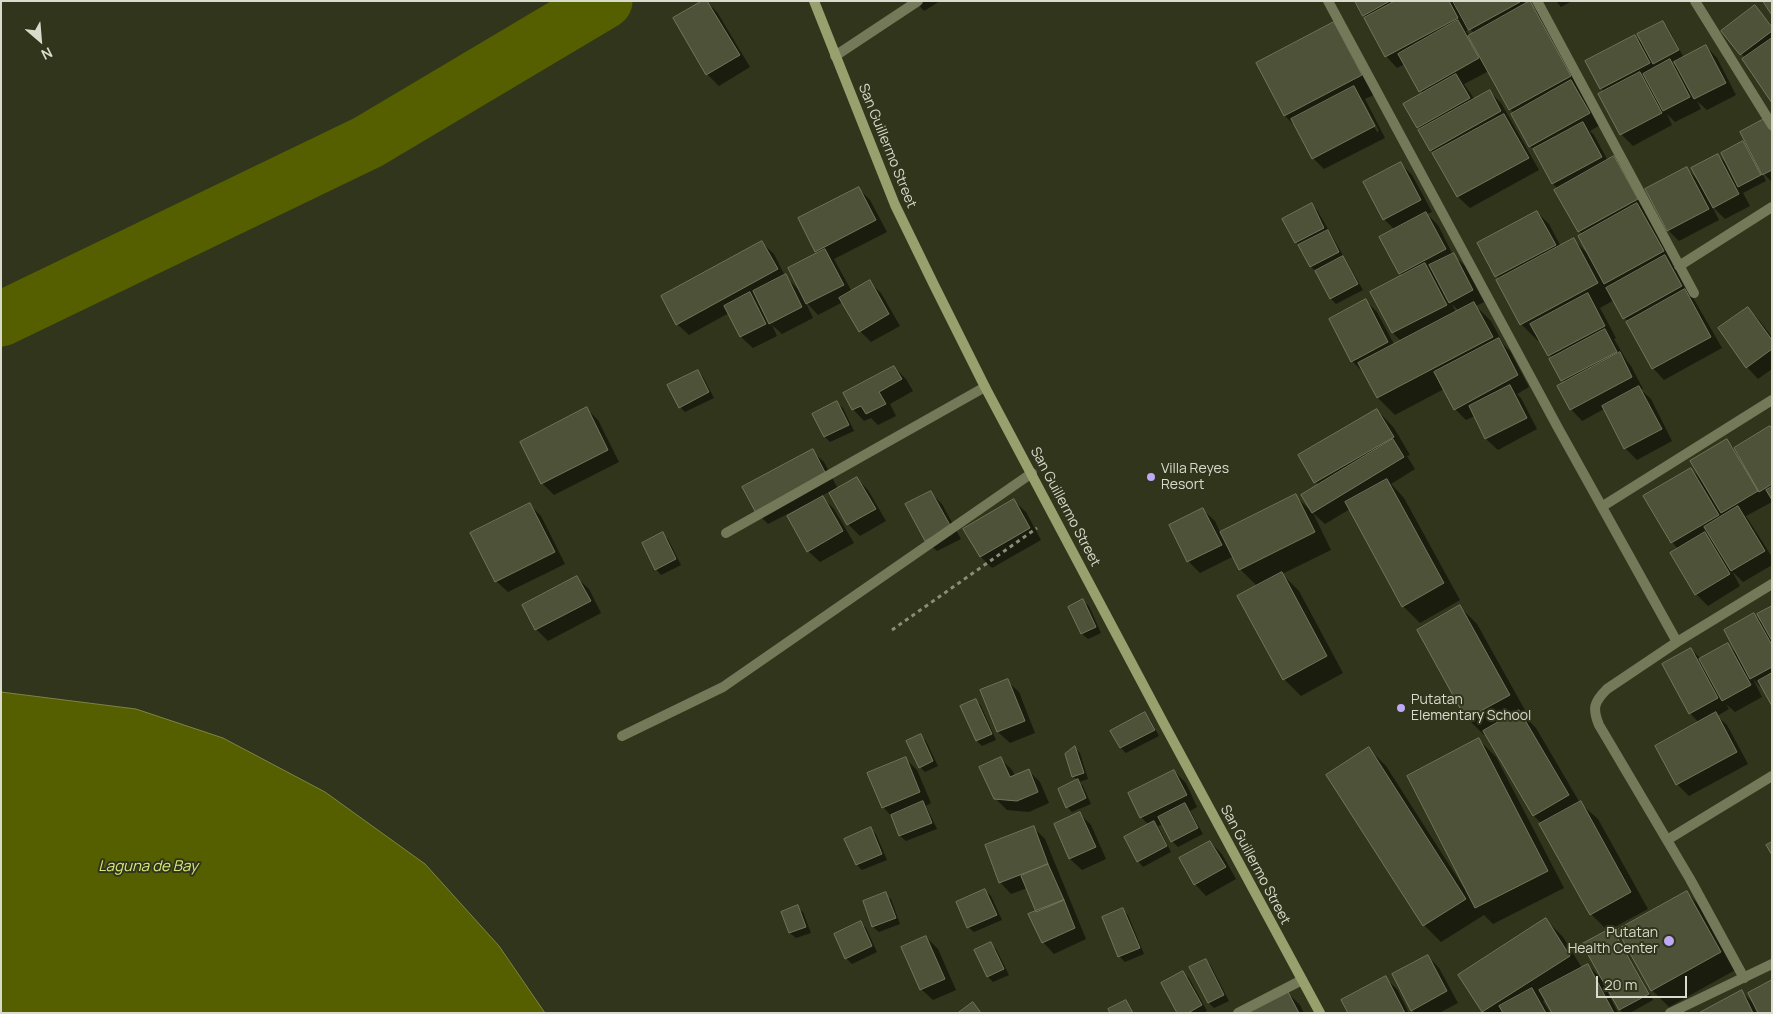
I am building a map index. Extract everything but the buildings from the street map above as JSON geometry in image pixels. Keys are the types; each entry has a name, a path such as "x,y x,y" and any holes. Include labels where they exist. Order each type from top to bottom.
{"main road":[{"name":"San Guillermo Street","path":"814,1 895,205 985,387 1320,1013"}],"street":[{"path":"835,56 918,1"},
{"path":"1328,1 1557,426 1677,642"},
{"path":"1537,1 1694,293"},
{"path":"1695,1 1772,125"},
{"path":"1679,266 1772,207"},
{"path":"726,533 985,387"},
{"path":"1603,506 1772,400"},
{"path":"622,736 723,686 1032,473"},
{"path":"1744,978 1690,878 1599,725 1594,707 1598,698 1606,689 1677,642 1772,584"},
{"path":"1667,840 1772,776"},
{"path":"1670,1013 1772,964"},
{"path":"1238,1013 1302,980"}],"path":[{"path":"892,630 1054,516"}],"water":[{"name":"Laguna de Bay","path":"1,692 136,709 223,738 325,792 425,864 499,946 545,1013 1,1013"}],"waterway":[{"path":"1,319 368,142 605,1"}],"place":[{"name":"Villa Reyes Resort","path":"1151,477"},
{"name":"Putatan Elementary School","path":"1401,708"},
{"name":"Putatan Health Center","path":"1669,941"}]}
